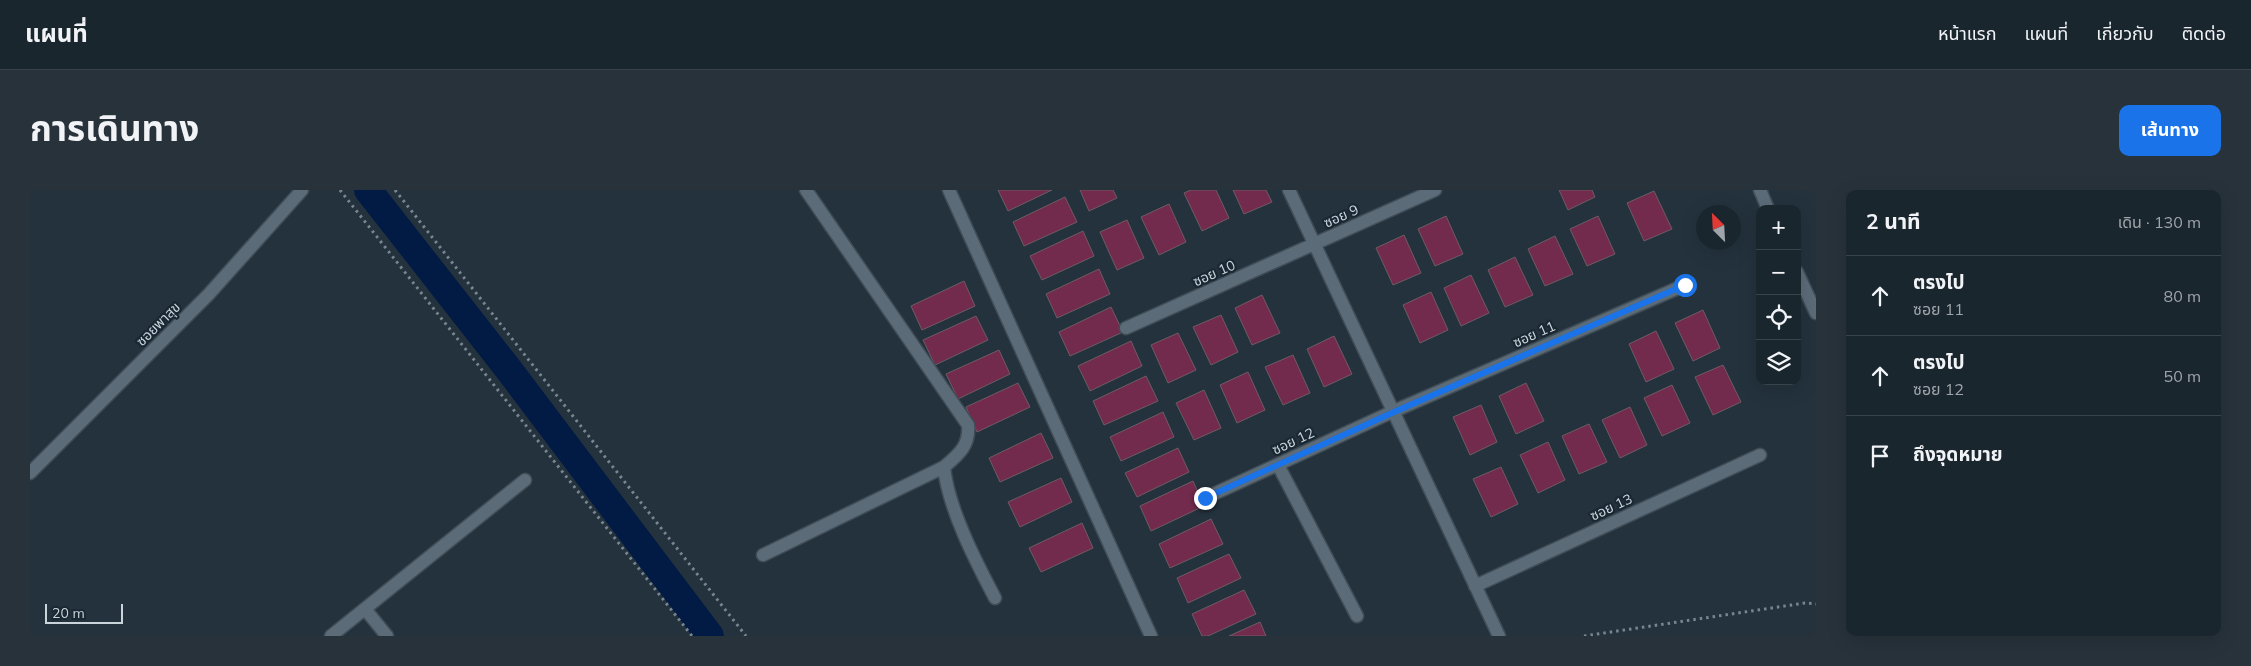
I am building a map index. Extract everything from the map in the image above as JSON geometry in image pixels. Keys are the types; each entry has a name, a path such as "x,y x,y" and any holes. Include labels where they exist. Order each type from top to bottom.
{"street":[{"name":"ซอยพาสุข","path":"30,473 209,294 302,190"},
{"path":"762,554 944,467 962,451 969,437 968,425 806,190"},
{"path":"950,190 1146,634"},
{"path":"1289,190 1499,635"},
{"name":"ซอย 9","path":"1315,244 1435,190"},
{"path":"1760,190 1766,205"},
{"name":"ซอย 10","path":"1126,328 1315,244"},
{"path":"1801,281 1816,313"},
{"name":"ซอย 11","path":"1394,412 1685,285"},
{"name":"ซอย 12","path":"1205,498 1394,412"},
{"name":"ซอย 13","path":"1475,586 1760,455"},
{"path":"1278,465 1357,616"},
{"path":"944,467 945,484 977,563 995,598"},
{"path":"331,636 526,480"},
{"path":"365,609 387,636"}],"path":[{"path":"340,190 692,636"},
{"path":"396,190 746,636"},
{"path":"1584,636 1805,603 1816,604"}],"building":[{"path":"998,190 1052,190 1008,211"},
{"path":"1080,190 1113,190 1117,198 1089,211"},
{"path":"1191,190 1216,190 1229,218 1202,231 1184,193"},
{"path":"1233,190 1266,190 1272,202 1244,214"},
{"path":"1559,190 1592,190 1595,197 1568,210"},
{"path":"1654,191 1672,229 1644,241 1627,203"},
{"path":"1065,197 1077,222 1024,246 1013,222"},
{"path":"1169,204 1186,242 1159,255 1141,217"},
{"path":"1446,216 1463,254 1435,266 1418,229"},
{"path":"1598,216 1615,254 1587,266 1570,229"},
{"path":"1127,220 1144,258 1117,270 1100,232"},
{"path":"1083,231 1094,256 1042,280 1030,256"},
{"path":"1404,235 1421,273 1393,285 1376,248"},
{"path":"1555,236 1573,274 1545,286 1528,249"},
{"path":"1515,257 1533,295 1505,307 1488,270"},
{"path":"1099,269 1110,294 1057,318 1046,294"},
{"path":"1471,275 1489,313 1461,326 1444,288"},
{"path":"964,281 975,306 922,330 911,306"},
{"path":"1431,292 1448,330 1420,343 1403,305"},
{"path":"1262,295 1280,333 1252,345 1235,308"},
{"path":"1111,307 1123,332 1070,356 1059,332"},
{"path":"1703,310 1720,348 1693,361 1675,323"},
{"path":"1221,315 1238,352 1211,365 1193,327"},
{"path":"976,316 988,340 935,365 923,340"},
{"path":"1656,331 1674,369 1646,382 1629,344"},
{"path":"1178,333 1196,370 1168,383 1151,345"},
{"path":"1334,336 1352,374 1324,387 1307,349"},
{"path":"1131,341 1142,366 1090,391 1078,366"},
{"path":"999,350 1010,374 958,399 946,374"},
{"path":"1293,355 1310,393 1283,405 1265,367"},
{"path":"1723,365 1741,402 1713,415 1695,377"},
{"path":"1248,372 1265,410 1237,423 1220,385"},
{"path":"1146,376 1158,401 1104,425 1093,401"},
{"path":"1018,383 1030,407 977,432 966,407"},
{"path":"1526,383 1544,421 1516,434 1499,396"},
{"path":"1672,385 1690,423 1662,436 1644,398"},
{"path":"1204,390 1221,428 1194,440 1176,403"},
{"path":"1481,405 1497,442 1470,455 1453,417"},
{"path":"1630,407 1647,445 1620,458 1602,420"},
{"path":"1163,412 1174,437 1121,461 1110,437"},
{"path":"1589,424 1607,462 1579,474 1562,436"},
{"path":"1041,433 1053,458 1000,482 989,458"},
{"path":"1548,442 1565,480 1538,493 1520,455"},
{"path":"1178,448 1189,472 1137,497 1125,473"},
{"path":"1501,467 1518,504 1491,517 1473,479"},
{"path":"1061,478 1072,502 1020,527 1008,502"},
{"path":"1193,481 1204,506 1151,531 1140,506"},
{"path":"1211,519 1223,544 1170,568 1159,544"},
{"path":"1082,523 1093,548 1041,572 1029,548"},
{"path":"1229,554 1241,578 1188,603 1177,578"},
{"path":"1244,590 1256,614 1208,636 1202,636 1192,614"},
{"path":"1260,622 1266,636 1229,636"}],"waterway":[{"path":"368,190 509,370 710,636"}],"route":[{"path":"1205,498 1394,412 1685,285"}]}
